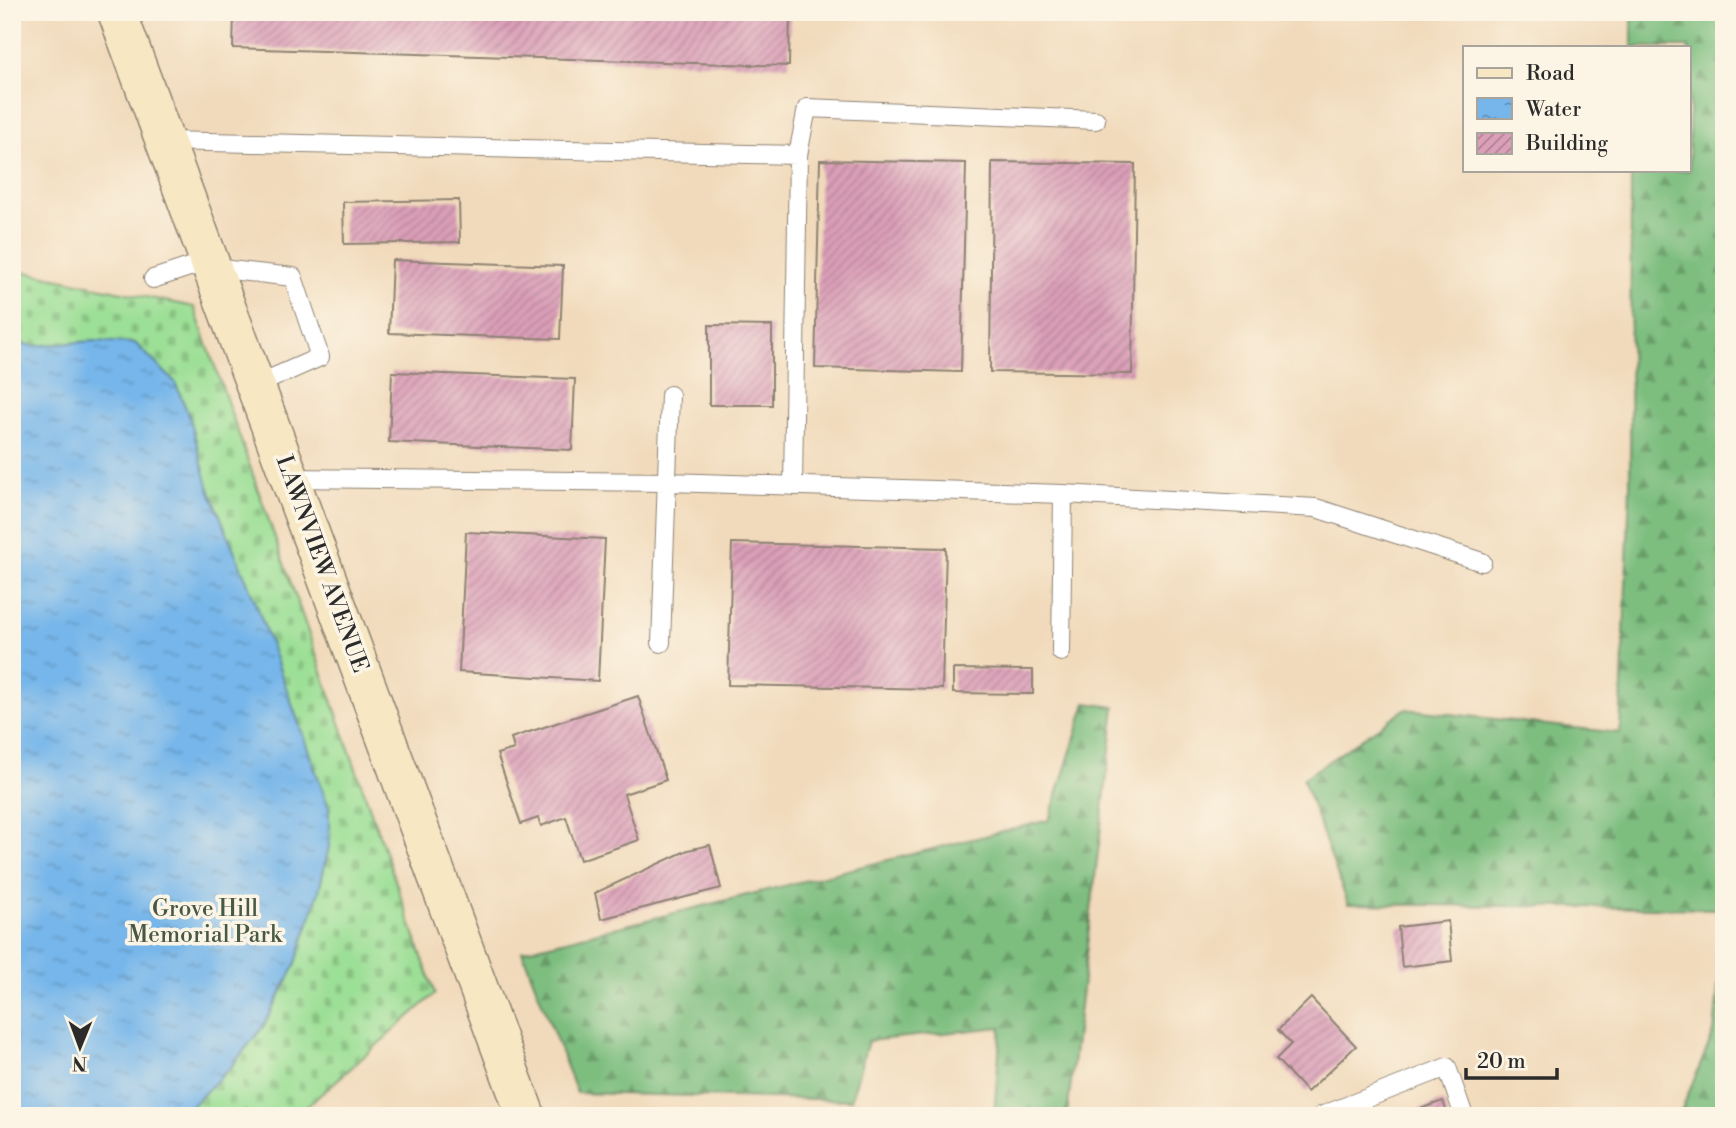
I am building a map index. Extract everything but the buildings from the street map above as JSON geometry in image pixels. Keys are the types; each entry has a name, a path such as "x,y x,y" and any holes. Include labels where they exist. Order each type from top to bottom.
{"street":[{"name":"LAWNVIEW AVENUE","path":"117,12 526,1116"}],"lane":[{"path":"793,486 798,155 807,108 1096,120"},
{"path":"164,141 798,155"},
{"path":"153,279 209,265 293,277 320,357 254,386"},
{"path":"661,643 670,395"},
{"path":"291,478 668,482 1063,494 1316,508 1482,562"},
{"path":"1060,652 1063,494"},
{"path":"1321,1116 1447,1067 1464,1116"}],"green space":[{"path":"1632,12 1724,12 1724,909 1348,904 1303,779 1405,709 1620,733 1630,486 1631,172 1690,172 1690,46 1632,46"},
{"name":"Grove Hill Memorial Park","path":"12,269 194,307 435,994 296,1116 12,1116"},
{"path":"1086,703 1115,707 1067,1116 994,1116 1001,1027 868,1041 851,1100 577,1093 522,951 1049,820"},
{"path":"1724,924 1724,1116 1679,1116 1714,1032"}],"water":[{"name":"Grove Hill Memorial Park","path":"92,341 135,343 175,382 190,418 208,486 257,606 329,808 329,847 319,891 295,966 263,1027 230,1068 181,1116 12,1116 12,342 34,346"}]}
